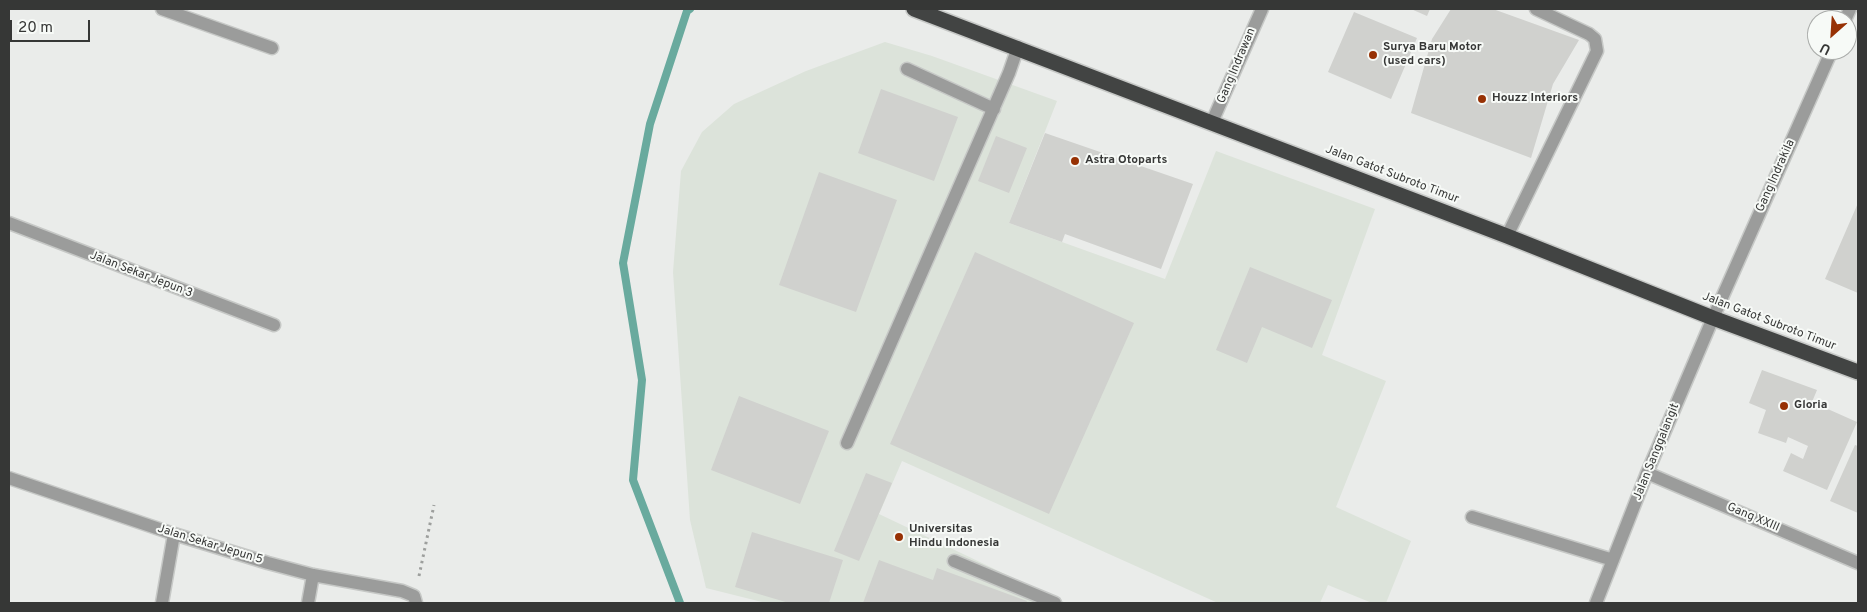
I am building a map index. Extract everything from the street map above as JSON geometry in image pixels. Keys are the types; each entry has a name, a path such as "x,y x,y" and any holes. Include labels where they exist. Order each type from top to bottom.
{"highway":[{"name":"Jalan Gatot Subroto Timur","path":"914,9 1018,47 1507,236 1713,318 1858,372"}],"street":[{"path":"162,9 272,48"},
{"name":"Gang Indrawan","path":"1212,122 1262,9"},
{"path":"1507,236 1597,51 1595,38 1536,9"},
{"path":"847,443 994,109 1018,47"},
{"name":"Gang Indrakila","path":"1720,302 1828,60"},
{"path":"907,69 994,109"},
{"name":"Jalan Sekar Jepun 3","path":"9,223 274,325"},
{"name":"Jalan Sanggalangit","path":"1596,603 1647,473 1720,302"},
{"name":"Gang XXIII","path":"1647,473 1858,563"},
{"name":"Jalan Sekar Jepun 5","path":"9,478 174,534 268,563 313,575 402,591 415,600"},
{"path":"1472,516 1613,560"},
{"path":"162,603 174,534"},
{"path":"954,561 1055,603"},
{"path":"308,603 313,575"}],"path":[{"path":"415,600 434,505"}],"shaded area":[{"path":"885,42 932,56 1057,101 1009,223 1165,279 1216,151 1375,209 1322,355 1386,381 1336,507 1411,541 1386,603 1372,603 1328,585 1320,603 1218,603 902,461 879,514 1066,603 766,603 706,588 690,520 673,272 681,171 702,132 734,104 806,71"}],"building":[{"path":"1411,9 1430,9 1427,16"},
{"name":"Houzz Interiors","path":"1451,9 1493,9 1579,40 1553,84 1531,158 1411,113 1432,39"},
{"name":"Surya Baru Motor (used cars)","path":"1354,12 1417,38 1391,99 1328,72"},
{"path":"881,89 958,117 934,181 858,153"},
{"path":"1045,133 1193,184 1161,269 1065,234 1062,242 1009,223"},
{"path":"996,136 1027,148 1009,193 978,181"},
{"path":"819,172 897,200 856,312 779,285"},
{"path":"1858,203 1858,293 1825,279"},
{"path":"975,252 1134,323 1049,514 890,444"},
{"path":"1250,267 1332,300 1312,348 1262,327 1247,363 1216,350"},
{"path":"1762,370 1817,390 1812,402 1857,422 1827,490 1783,471 1791,453 1803,459 1808,446 1788,437 1786,443 1758,433 1766,410 1749,403"},
{"path":"739,396 829,431 800,504 711,470"},
{"path":"1855,445 1858,446 1858,513 1830,501"},
{"path":"866,473 892,483 859,561 834,551"},
{"path":"752,532 843,560 829,603 789,603 735,587"},
{"path":"879,560 933,580 937,568 1027,601 1026,603 863,603"}],"waterway":[{"path":"680,603 633,480 642,380 623,263 650,124 687,11 690,9"}],"place":[{"name":"Surya Baru Motor (used cars)","path":"1373,55"},
{"name":"Houzz Interiors","path":"1482,99"},
{"name":"Astra Otoparts","path":"1075,161"},
{"name":"Gloria","path":"1784,406"},
{"name":"Universitas Hindu Indonesia","path":"899,537"}]}
